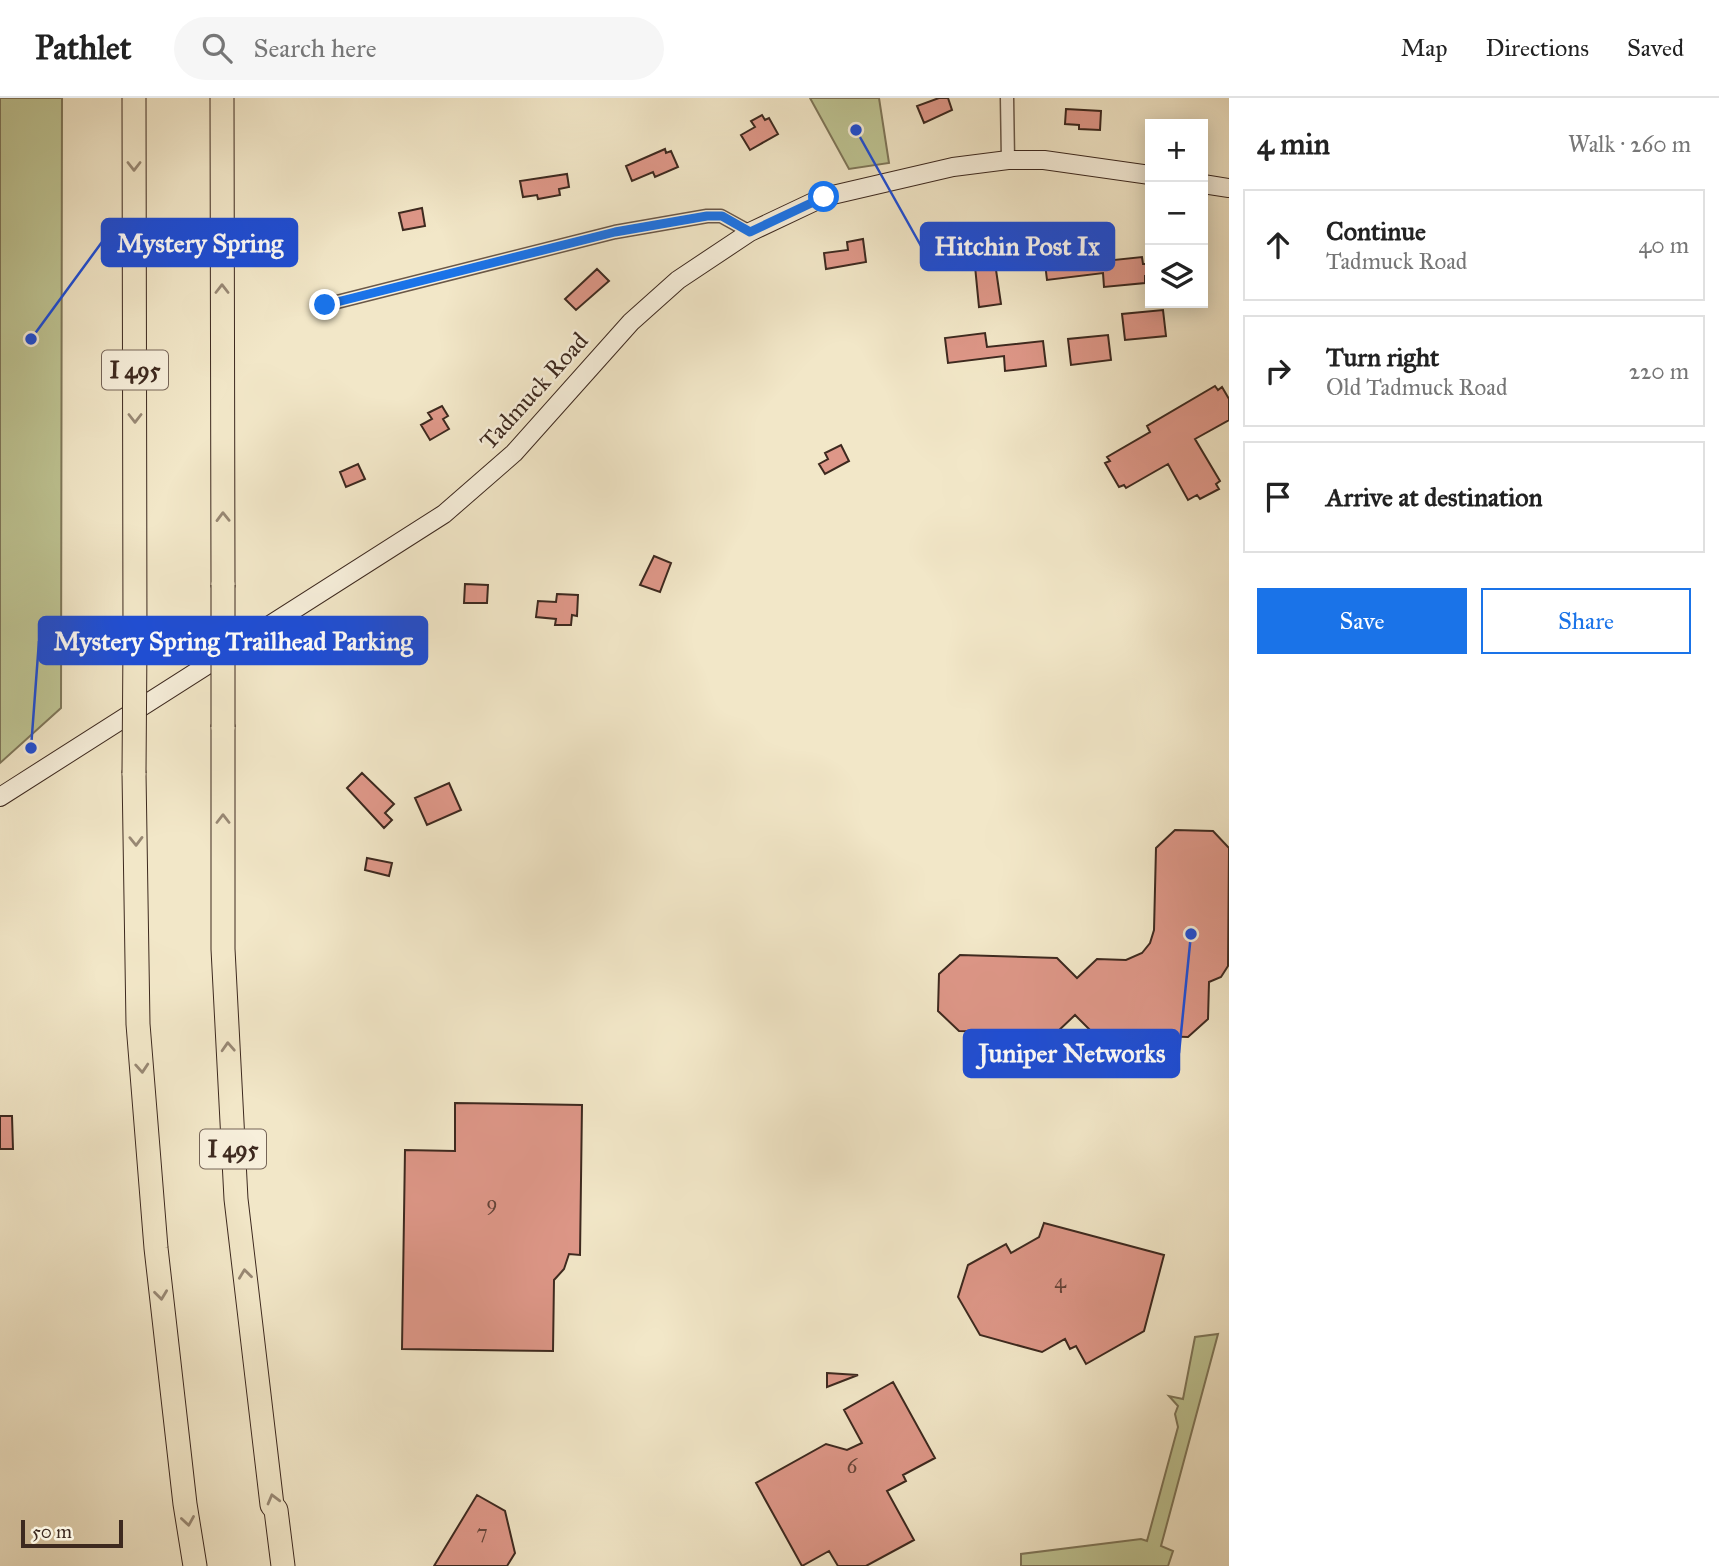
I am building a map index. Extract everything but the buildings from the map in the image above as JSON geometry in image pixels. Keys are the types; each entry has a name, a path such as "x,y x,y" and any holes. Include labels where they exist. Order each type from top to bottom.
{"highway":[{"name":"I 495","path":"134,98 134,773 138,1024 156,1248 185,1504 195,1566"},
{"name":"I 495","path":"222,98 223,948 236,1199 272,1505 276,1510 284,1566"}],"street":[{"path":"1007,98 1008,160"},
{"name":"Tadmuck Road","path":"0,797 444,514 514,453 631,321 678,280 750,232 824,197 953,167 1008,160 1044,160 1145,174"},
{"path":"1208,185 1229,188"},
{"path":"325,305 615,232 707,216 722,216 750,232"}],"green space":[{"path":"0,98 62,98 61,708 0,763"},
{"path":"810,98 879,98 889,163 849,169"},
{"path":"1218,1334 1161,1546 1173,1551 1168,1566 1021,1566 1021,1554 1141,1539 1147,1541 1178,1427 1175,1414 1178,1406 1169,1396 1183,1399 1195,1337"}],"place":[{"name":"Hitchin Post Ix","path":"856,130"},
{"name":"Mystery Spring","path":"31,339"},
{"name":"Mystery Spring Trailhead Parking","path":"31,748"},
{"name":"Juniper Networks","path":"1191,934"}],"route":[{"path":"325,305 615,232 707,216 722,216 750,232 824,197"}]}
